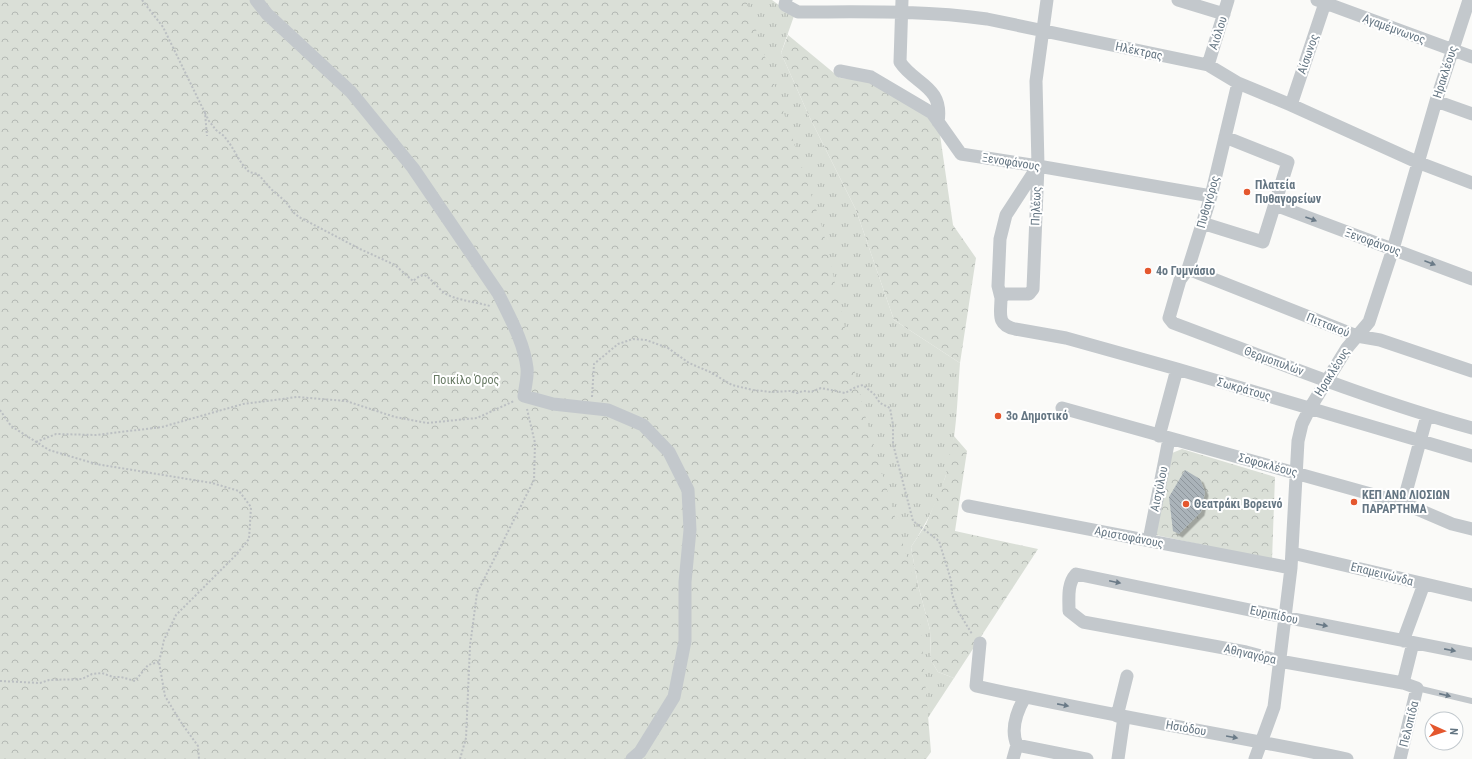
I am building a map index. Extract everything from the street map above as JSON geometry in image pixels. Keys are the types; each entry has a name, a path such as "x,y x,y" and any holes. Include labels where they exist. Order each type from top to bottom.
{"street":[{"path":"256,0 267,14 351,92 413,168 498,293 519,338 527,369 524,396 553,404 608,410 643,425 669,452 688,490 690,530 684,582 685,641 674,697 640,752 632,759"},
{"name":"Πηλέως","path":"1001,298 1006,294 1029,294 1033,289 1038,166 1036,81 1047,0"},
{"path":"1178,0 1224,14"},
{"name":"Αιόλου","path":"1208,65 1228,0"},
{"name":"Ηρακλέους","path":"1255,759 1274,707 1291,568 1299,436 1302,424 1310,408 1347,348 1369,322 1393,249 1436,100 1469,0"},
{"name":"Αγαμέμνωνος","path":"1321,2 1472,57"},
{"name":"Αίσωνος","path":"1291,105 1321,2"},
{"name":"Ηλέκτρας","path":"785,3 798,12 902,6 987,19 1208,65 1238,83 1291,105 1417,162 1472,183"},
{"path":"902,6 900,62 904,68 931,91 938,104 938,122"},
{"name":"Ξενοφάνους","path":"840,70 871,77 932,113 961,154 1211,196"},
{"name":"Πυθαγόρος","path":"1169,318 1180,280 1188,269 1211,196 1238,83"},
{"path":"1436,100 1472,114"},
{"path":"1202,223 1263,242 1288,162 1225,137"},
{"path":"1001,298 998,286 1000,239 1006,215 1038,166"},
{"name":"Ξενοφάνους","path":"1275,205 1472,279"},
{"name":"Πιττακού","path":"1188,269 1357,336 1380,340 1472,372"},
{"name":"Σωκράτους","path":"1001,298 1001,321 1007,328 1066,338 1177,369 1472,456"},
{"name":"Θερμοπυλών","path":"1169,318 1173,323 1327,380 1427,416 1472,428"},
{"name":"Αισχύλου","path":"1148,540 1164,437 1177,369"},
{"name":"Σοφοκλέους","path":"1062,408 1403,503 1452,524 1472,529"},
{"path":"1403,503 1427,416"},
{"name":"Αριστοφάνους","path":"968,506 1291,568"},
{"name":"Επαμεινώνδα","path":"1292,553 1472,595"},
{"name":"Ευριπίδου","path":"1076,574 1472,654"},
{"name":"Αθηναγόρα","path":"1076,574 1069,587 1068,611 1082,622 1246,652 1279,661 1403,683 1417,688"},
{"name":"Πελοπίδα","path":"1403,683 1408,642 1424,584"},
{"name":"Ησιόδου","path":"980,643 976,686 1120,716 1347,759"},
{"path":"1118,759 1120,716 1127,676"},
{"name":"Πελοπίδα","path":"1400,759 1417,688"},
{"path":"1013,759 1017,745 1014,739 1014,728 1017,710 1025,697"},
{"path":"1017,745 1087,759"}],"lane":[{"name":"Αθηναγόρα","path":"1417,688 1472,701"}],"path":[{"path":"142,0 163,27 209,121 216,130 224,136 249,172 258,174 271,189 286,202 293,212 299,217 360,249 395,265 413,281 424,275 429,278 438,289 448,295 499,309 505,308"},
{"path":"205,113 207,136"},
{"path":"591,408 594,364 618,344 633,339 646,340 668,348 689,364 710,372 732,385 753,390 771,392 790,391 797,393 803,391 811,392 821,388 845,393 863,385 874,394 880,403 890,408 893,425 893,444 913,521 939,542 950,580 952,594 958,611 980,643"},
{"path":"36,442 56,434 96,435 162,427 243,404 296,397 346,401 395,417 427,423 477,418 524,396 535,443 534,480 477,593 470,646 466,738 460,759"},
{"path":"0,410 11,426 48,450 96,464 212,483 239,490 251,507 249,539 235,556 176,614 164,640 159,662 166,696 180,721 198,746 199,759"},
{"path":"0,681 40,683 49,680 82,679 92,674 102,673 113,677 121,677 135,681 148,665 159,662"}],"green space":[{"name":"Ποικίλο Όρος","path":"0,0 746,0 823,230 863,408 918,595 931,752 926,759 0,759"},
{"path":"571,0 772,0 794,16 781,53 809,116 856,210 894,320 960,363 956,421 949,464 942,487 926,523 911,547 918,585 930,630 931,660 938,672 954,678 901,759"},
{"path":"788,35 840,78 866,80 929,116 939,128 953,225 976,258 960,363 894,320 856,210 809,116 781,53"},
{"path":"954,436 967,451 955,531 1038,549 954,678 938,672 931,660 930,630 918,585 911,547 926,524 945,478"},
{"path":"1182,449 1275,477 1272,560 1156,535 1172,453"}],"building":[{"name":"Θεατράκι Βορεινό","path":"1185,470 1200,479 1205,492 1201,512 1179,534 1173,531 1169,497"}],"place":[{"name":"Πλατεία Πυθαγορείων","path":"1247,192"},
{"name":"4ο Γυμνάσιο","path":"1148,271"},
{"name":"3ο Δημοτικό","path":"998,416"},
{"name":"ΚΕΠ ΑΝΩ ΛΙΟΣΙΩΝ ΠΑΡΑΡΤΗΜΑ","path":"1354,502"},
{"name":"Θεατράκι Βορεινό","path":"1186,504"}]}
